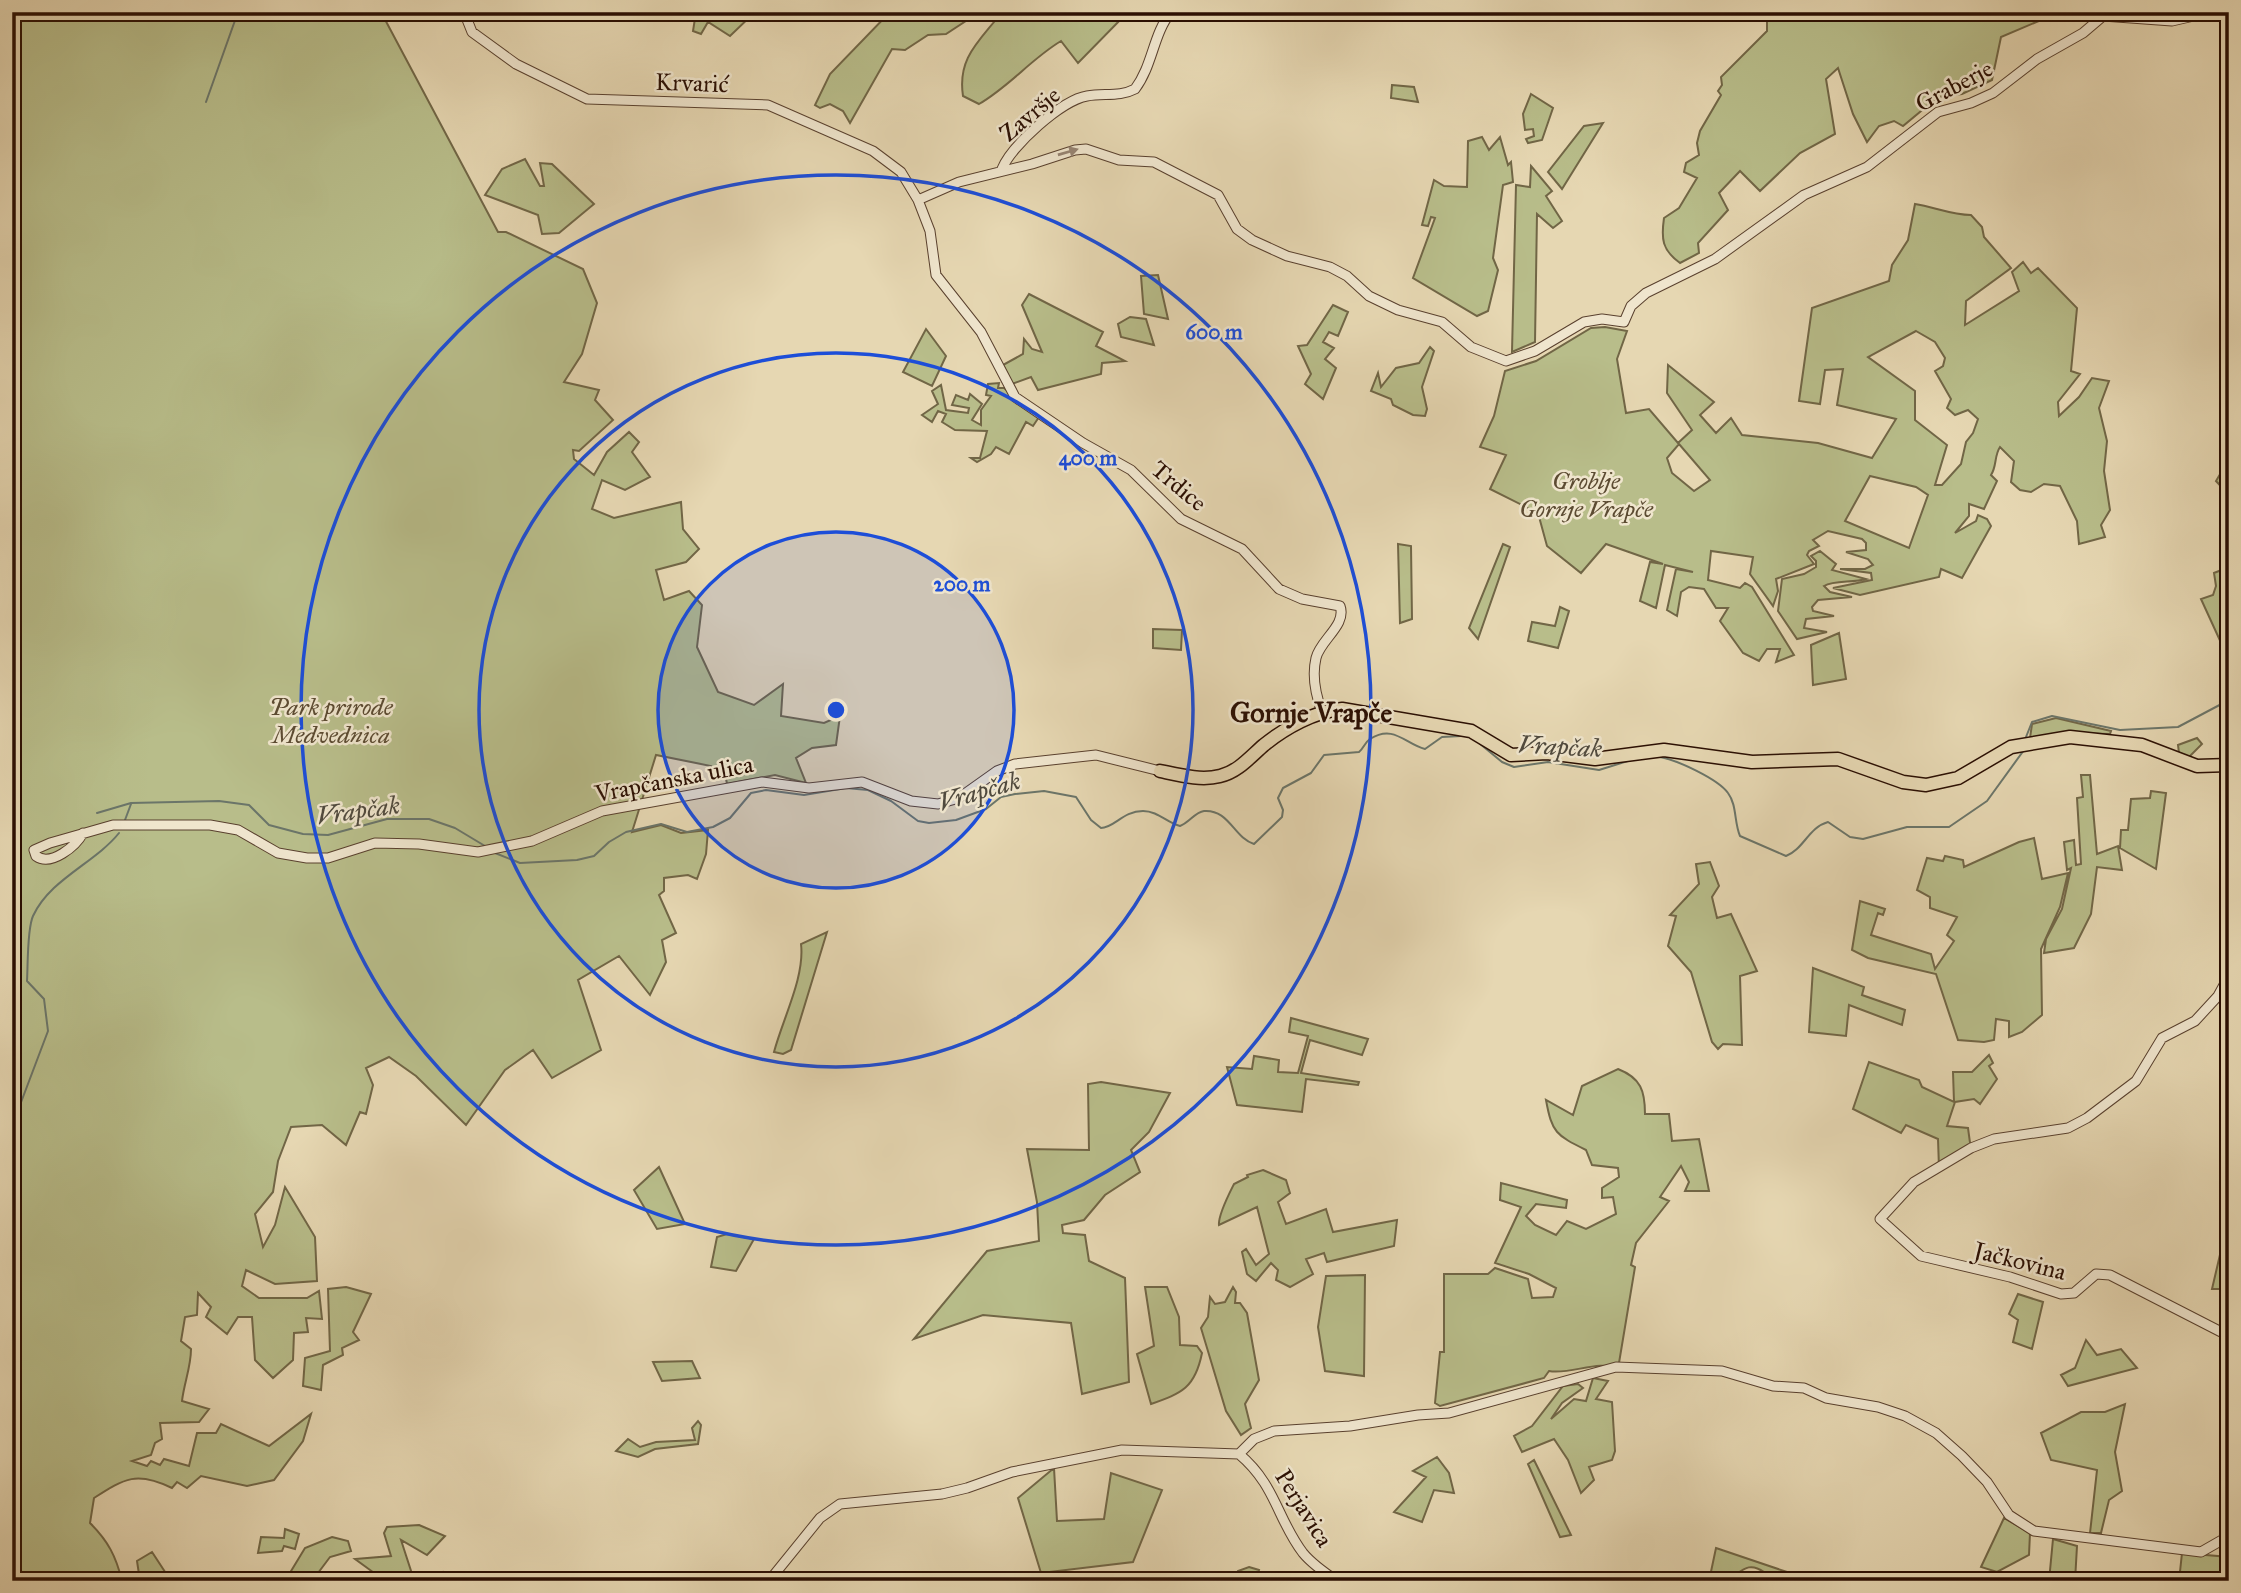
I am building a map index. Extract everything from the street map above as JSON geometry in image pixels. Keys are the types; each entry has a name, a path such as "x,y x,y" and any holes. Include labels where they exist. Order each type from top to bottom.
{"main road":[{"name":"Vrapčanska ulica","path":"1160,771 1206,778 1230,773 1272,739 1322,712 1354,709 1471,732 1511,755 1547,753 1595,759 1664,750 1752,762 1838,759 1903,782 1926,785 1958,778 2001,751 2026,743 2070,737 2142,744 2197,766 2229,765"}],"street":[{"name":"Krvarić","path":"464,12 472,32 516,64 587,99 768,105 873,151 901,172 918,200"},
{"name":"Završje","path":"918,200 959,182 1002,169 1006,159 1022,141 1071,103 1086,96 1116,94 1135,89 1147,69 1162,25 1171,12"},
{"name":"Graberje","path":"1002,169 1032,164 1080,149 1119,160 1154,162 1218,195 1237,229 1252,240 1287,256 1330,267 1347,276 1369,296 1398,310 1434,319 1471,347 1506,361 1535,351 1584,322 1602,319 1624,323 1631,306 1646,293 1715,259 1804,195 1875,162 1938,111 1971,103 1993,93 2037,59 2083,33 2103,16 2172,21 2211,12"},
{"name":"Trdice","path":"918,200 930,232 931,260 938,280 981,332 1015,397 1083,443 1131,470 1181,519 1242,549 1279,589 1302,599 1339,606 1340,620 1316,658 1317,694 1322,712"},
{"name":"Vrapčanska ulica","path":"83,832 65,852 46,859 36,856 34,850 38,848 83,832 118,825 218,825 238,830 278,853 320,859 375,844 419,844 478,852 532,841 602,811 762,782 809,788 862,782 911,801 939,804 959,798 998,771 1023,763 1096,755 1160,771"},
{"name":"Jačkovina","path":"2229,976 2218,996 2195,1021 2162,1038 2136,1081 2087,1118 2068,1128 1994,1139 1971,1148 1914,1182 1880,1219 1921,1256 2061,1294 2074,1293 2096,1274 2110,1275 2229,1336"},
{"path":"769,1581 820,1518 840,1504 942,1494 1012,1472 1122,1450 1239,1454 1254,1439 1273,1431 1350,1426 1449,1413 1616,1367 1722,1371 1773,1386 1804,1388 1826,1398 1878,1407 1905,1416 1936,1433 1962,1456 1987,1482 2009,1515 2034,1531 2202,1552 2229,1535"},
{"name":"Perjavica","path":"1239,1454 1256,1469 1271,1490 1304,1554 1337,1581"}],"green space":[{"name":"Park prirode Medvednica","path":"12,12 381,12 498,232 506,232 583,269 597,303 582,354 564,382 599,390 595,400 613,420 579,451 573,450 574,459 594,475 607,452 629,432 639,442 632,452 650,477 625,490 602,480 592,509 614,518 681,502 683,529 699,549 686,562 656,570 664,600 689,591 702,605 697,647 718,692 754,705 783,684 781,716 824,723 840,716 836,745 812,748 796,758 806,783 775,775 727,784 725,773 714,775 711,766 656,755 632,832 661,825 681,833 708,830 706,854 697,879 688,875 664,878 664,891 659,895 676,933 662,940 666,962 650,995 619,956 578,980 601,1050 552,1078 533,1050 505,1070 466,1125 416,1076 389,1057 366,1068 373,1085 366,1114 360,1112 346,1145 322,1125 291,1127 278,1161 273,1192 255,1214 263,1247 275,1225 285,1187 315,1237 317,1281 275,1284 246,1270 242,1286 259,1298 307,1298 319,1291 322,1319 306,1318 308,1332 294,1333 293,1360 273,1378 255,1360 252,1317 238,1317 227,1334 206,1317 211,1307 198,1293 197,1315 185,1317 181,1341 191,1349 182,1401 209,1409 199,1422 160,1423 162,1439 155,1443 151,1455 132,1461 147,1466 151,1461 160,1465 164,1459 189,1466 197,1433 216,1433 221,1424 269,1446 311,1414 303,1441 274,1480 247,1486 201,1476 187,1488 177,1482 172,1488 140,1478 123,1482 94,1498 90,1523 110,1549 122,1581 12,1581"},
{"path":"696,12 755,12 730,36 708,22 701,34 693,31"},
{"path":"890,12 973,12 975,15 946,34 928,35 905,50 892,49 850,123 843,111 830,104 820,108 815,105 830,74"},
{"path":"1002,12 1128,12 1078,63 1061,41 979,104 963,96 963,70 978,41"},
{"path":"1767,12 2060,12 2001,37 1992,80 1962,94 1938,97 1903,126 1894,121 1879,126 1867,142 1853,114 1838,68 1826,79 1835,134 1800,153 1760,191 1740,171 1719,193 1728,210 1698,243 1699,253 1680,263 1664,244 1664,218 1679,208 1697,178 1684,172 1686,163 1699,155 1697,143 1700,131 1721,95 1718,91 1722,85 1721,77 1767,31"},
{"path":"1392,85 1414,87 1418,102 1391,98"},
{"path":"1531,94 1553,108 1542,140 1528,143 1526,139 1534,136 1533,129 1525,130 1523,114"},
{"path":"1603,123 1562,189 1548,172 1584,126"},
{"path":"1482,137 1489,150 1500,137 1508,165 1511,162 1513,182 1503,185 1493,258 1498,270 1488,311 1477,316 1413,278 1435,218 1431,217 1428,226 1422,225 1434,180 1444,186 1467,187 1468,141"},
{"path":"525,159 540,186 544,186 540,163 552,164 594,204 559,233 542,234 538,215 485,195 502,169"},
{"path":"1531,166 1552,191 1546,196 1562,221 1553,228 1537,214 1535,342 1512,352 1516,185 1530,187"},
{"name":"Groblje Gornje Vrapče","path":"1915,204 1971,215 1982,227 1984,237 2011,268 1966,301 1965,325 2019,291 2012,272 2023,262 2031,273 2038,268 2077,308 2071,371 2080,374 2058,402 2059,416 2079,397 2092,378 2109,381 2099,408 2107,441 2104,471 2110,510 2101,525 2105,537 2079,544 2077,521 2060,486 2044,484 2031,492 2020,490 2011,482 2014,461 2000,447 1991,475 1997,481 1984,509 1969,504 1969,516 1955,533 1976,521 1978,515 1987,519 1991,526 1962,578 1941,569 1939,577 1860,595 1833,588 1872,580 1871,573 1840,569 1865,569 1873,565 1868,559 1846,552 1866,550 1866,543 1862,539 1828,531 1813,540 1819,546 1807,555 1814,564 1776,579 1778,591 1773,606 1750,574 1753,557 1711,551 1708,580 1740,588 1745,583 1752,587 1794,655 1776,662 1780,649 1767,649 1759,661 1743,653 1720,621 1728,608 1716,608 1704,589 1689,587 1681,592 1677,616 1667,610 1676,569 1693,572 1665,565 1656,608 1640,601 1650,562 1663,564 1606,544 1581,573 1547,546 1538,513 1490,489 1506,455 1480,447 1494,416 1505,371 1536,361 1591,328 1605,327 1627,331 1617,359 1626,413 1649,409 1678,443 1692,430 1667,393 1668,365 1714,402 1700,415 1716,433 1731,418 1742,435 1818,443 1872,458 1896,419 1837,405 1843,369 1825,370 1820,404 1799,401 1812,308 1889,281 1892,265 1908,240","holes":["1916,331 1935,342 1945,358 1943,366 1935,371 1951,399 1947,408 1955,415 1968,410 1978,419 1966,442 1961,464 1942,485 1935,485 1947,445 1915,420 1915,391 1868,357","1679,444 1710,480 1694,491 1672,473 1667,458","1870,476 1916,487 1928,495 1909,548 1845,521"]},
{"path":"1158,275 1168,319 1144,314 1141,276"},
{"path":"1029,294 1103,332 1096,346 1125,361 1102,363 1101,374 1038,390 1031,377 1012,384 1003,365 1023,354 1024,339 1032,349 1042,352 1022,305"},
{"path":"1333,305 1348,312 1338,336 1329,332 1323,342 1334,348 1325,359 1336,368 1323,399 1305,384 1311,374 1298,346 1307,345"},
{"path":"1130,317 1146,319 1154,345 1121,337 1118,324"},
{"path":"926,329 946,356 932,386 903,372"},
{"path":"1430,347 1434,351 1422,387 1427,409 1425,416 1413,415 1393,405 1391,399 1371,391 1378,373 1381,387 1396,368 1419,363"},
{"path":"999,383 998,388 1004,388 1039,417 1033,426 1026,422 1009,454 996,447 991,454 977,462 971,458 980,458 987,431 955,430 942,422 946,414 938,411 932,422 922,415 938,404 932,391 941,385 946,410 968,413 969,408 952,405 956,395 968,400 970,394 982,404 972,420 981,425 981,410 991,396 986,395 988,384"},
{"path":"2229,459 2229,495 2216,481"},
{"path":"1398,544 1411,546 1412,619 1400,623"},
{"path":"1503,544 1510,547 1478,639 1469,628"},
{"path":"1820,551 1836,564 1832,570 1866,579 1824,586 1830,592 1852,597 1818,600 1812,607 1813,611 1834,616 1806,619 1804,628 1827,632 1797,639 1778,611 1782,579 1804,574 1816,567 1816,561 1811,556"},
{"path":"2229,567 2229,642 2222,645 2201,599 2213,595 2216,586 2214,573"},
{"path":"1560,607 1569,611 1558,648 1528,641 1532,622 1555,626"},
{"path":"1153,629 1182,630 1181,650 1153,648"},
{"path":"1839,633 1846,679 1813,685 1811,645"},
{"path":"2056,718 2111,731 2110,734 2065,733 2030,738 2032,724"},
{"path":"2197,738 2202,744 2188,758 2179,753 2178,745"},
{"path":"2081,775 2090,775 2097,854 2118,846 2122,870 2097,867 2091,914 2074,948 2044,953 2046,939 2062,909 2071,868 2067,870 2064,842 2074,840 2076,865 2081,864 2077,798 2083,797"},
{"path":"2151,791 2166,793 2156,869 2120,848 2121,830 2128,830 2131,799 2150,798"},
{"path":"2034,838 2042,879 2068,873 2060,907 2041,949 2042,1015 2022,1032 2009,1037 2009,1021 1996,1019 1994,1040 1958,1040 1936,974 1868,958 1852,950 1860,901 1885,909 1883,915 1878,913 1871,935 1931,954 1935,969 1954,941 1947,935 1957,917 1930,908 1930,897 1917,890 1927,858 1943,861 1945,856 1963,860 1964,867"},
{"path":"1710,862 1719,886 1712,897 1717,918 1731,914 1757,971 1740,976 1742,1045 1723,1044 1718,1049 1712,1042 1691,972 1668,946 1676,916 1670,915 1699,884 1696,864"},
{"path":"827,932 791,1050 783,1054 774,1052 797,984 801,944"},
{"path":"1813,968 1864,987 1862,995 1905,1010 1902,1025 1849,1005 1846,1036 1809,1032"},
{"path":"1291,1018 1368,1039 1362,1055 1310,1040 1301,1073 1359,1082 1358,1085 1306,1079 1302,1112 1237,1105 1227,1067 1252,1069 1254,1056 1279,1060 1278,1072 1298,1073 1308,1036 1289,1032"},
{"path":"1989,1055 1993,1063 1989,1066 1997,1079 1980,1104 1974,1099 1955,1102 1947,1126 1968,1128 1971,1150 1939,1168 1938,1139 1906,1125 1901,1133 1853,1109 1869,1062 1919,1080 1922,1087 1954,1102 1953,1072 1972,1072"},
{"path":"1618,1069 1632,1077 1640,1086 1645,1114 1669,1114 1672,1141 1699,1139 1709,1191 1685,1191 1689,1182 1681,1166 1660,1197 1669,1201 1636,1243 1631,1265 1635,1267 1618,1369 1594,1366 1549,1371 1544,1378 1440,1406 1435,1403 1440,1352 1444,1352 1444,1274 1488,1274 1495,1268 1528,1279 1532,1298 1553,1297 1556,1288 1529,1274 1495,1263 1521,1207 1500,1200 1501,1183 1567,1200 1566,1208 1536,1204 1526,1216 1535,1225 1556,1235 1567,1221 1586,1229 1616,1214 1613,1197 1602,1198 1602,1188 1619,1177 1618,1168 1592,1165 1586,1150 1557,1132 1546,1100 1573,1115 1582,1086"},
{"path":"1101,1082 1170,1093 1149,1132 1131,1150 1140,1172 1105,1195 1084,1220 1062,1225 1063,1233 1085,1235 1089,1261 1125,1278 1129,1382 1082,1394 1071,1323 983,1315 914,1339 987,1251 1039,1241 1037,1202 1027,1149 1089,1150 1088,1084"},
{"path":"659,1167 685,1224 657,1229 634,1190"},
{"path":"1263,1170 1286,1180 1290,1193 1278,1202 1286,1224 1326,1209 1333,1232 1397,1220 1394,1246 1327,1262 1324,1253 1306,1259 1313,1274 1290,1287 1276,1280 1278,1270 1271,1263 1256,1281 1247,1274 1242,1252 1246,1249 1256,1265 1269,1254 1257,1207 1219,1225 1219,1221 1234,1184 1248,1177 1247,1175"},
{"path":"2229,1216 2229,1289 2212,1289"},
{"path":"727,1234 754,1239 736,1271 711,1267 717,1237"},
{"path":"1365,1275 1364,1376 1325,1371 1318,1327 1326,1276"},
{"path":"346,1287 371,1294 353,1332 359,1340 342,1348 343,1355 323,1365 321,1390 303,1386 305,1358 330,1351 328,1289"},
{"path":"1145,1287 1167,1287 1179,1317 1180,1345 1197,1346 1202,1353 1195,1374 1186,1388 1151,1404 1137,1354 1154,1346"},
{"path":"1233,1287 1236,1292 1235,1303 1240,1303 1247,1313 1259,1380 1245,1404 1251,1428 1241,1435 1226,1411 1201,1328 1208,1317 1210,1297 1215,1304 1225,1302"},
{"path":"2018,1294 2043,1302 2032,1349 2013,1342 2018,1320 2009,1314"},
{"path":"2086,1340 2097,1355 2121,1349 2137,1368 2068,1386 2061,1375 2075,1368"},
{"path":"692,1361 700,1378 662,1381 653,1362"},
{"path":"1593,1378 1608,1381 1596,1399 1612,1402 1615,1451 1612,1460 1589,1467 1594,1480 1581,1493 1568,1460 1554,1439 1522,1452 1514,1436 1532,1426 1563,1386 1578,1384 1583,1388 1562,1403 1551,1419 1574,1399 1586,1401"},
{"path":"2125,1404 2115,1452 2122,1491 2109,1500 2101,1533 2090,1533 2097,1470 2051,1460 2041,1433 2081,1412 2105,1412"},
{"path":"698,1421 701,1425 698,1444 655,1449 638,1457 616,1451 628,1439 640,1447 656,1442 695,1440 692,1428"},
{"path":"1437,1457 1449,1473 1454,1493 1434,1490 1422,1522 1394,1512 1426,1477 1413,1471"},
{"path":"1534,1460 1571,1535 1560,1537 1528,1464"},
{"path":"1054,1468 1057,1521 1104,1519 1111,1473 1162,1490 1133,1562 1041,1573 1018,1498"},
{"path":"2004,1518 2030,1533 2029,1555 1997,1572 1981,1567"},
{"path":"419,1525 445,1536 427,1555 401,1540 414,1580 443,1572 450,1581 379,1581 377,1575 355,1559 391,1556 384,1533 387,1527"},
{"path":"285,1529 299,1534 295,1549 284,1546 282,1551 258,1553 261,1537 284,1538"},
{"path":"332,1537 348,1541 351,1551 330,1557 312,1581 285,1581 305,1548"},
{"path":"2053,1539 2077,1546 2075,1581 2049,1581"},
{"path":"1716,1548 1790,1573 1788,1581 1767,1581 1764,1572 1749,1567 1725,1581 1709,1581"},
{"path":"152,1552 171,1581 140,1581 137,1561"},
{"path":"2182,1553 2229,1557 2229,1581 2179,1581"},
{"path":"1249,1567 1259,1570 1256,1581 1236,1581 1238,1571"}],"waterway":[{"path":"206,102 238,12"},
{"name":"Vrapčak","path":"2026,737 2032,722 2052,716 2120,730 2178,727 2229,700"},
{"name":"Vrapčak","path":"495,853 520,863 577,860 594,856 609,842 626,832 661,824 687,832 713,827 730,818 751,793 766,790 804,795 846,788 868,790 891,801 918,821 929,823 956,820 986,809 1001,797 1044,791 1076,797 1091,820 1101,828 1136,812 1153,813 1180,826 1201,812 1213,812 1220,814 1241,836 1254,844 1282,817 1283,810 1278,798 1283,788 1311,773 1324,755 1359,752 1370,739 1378,735 1393,734 1425,749 1442,737 1461,736"},
{"name":"Vrapčak","path":"1479,743 1502,762 1514,767 1548,762 1599,770 1631,760"},
{"name":"Vrapčak","path":"1660,757 1697,771 1716,782 1728,793 1733,803 1740,836 1786,856 1797,849 1816,829 1828,822 1850,837 1863,839 1907,827 1949,827 1987,801 2024,750"},
{"name":"Vrapčak","path":"97,813 131,803 219,801 249,805 269,825 303,834 328,835 387,819 429,819 455,828 485,846"},
{"path":"125,820 131,804"},
{"path":"12,1175 19,1146 20,1105 48,1031 44,999 27,981 31,922 50,892 119,833"},
{"path":"12,1196 19,1202 16,1205 20,1215 12,1218"}],"district":[{"name":"Gornje Vrapče","path":"1311,712"}]}
